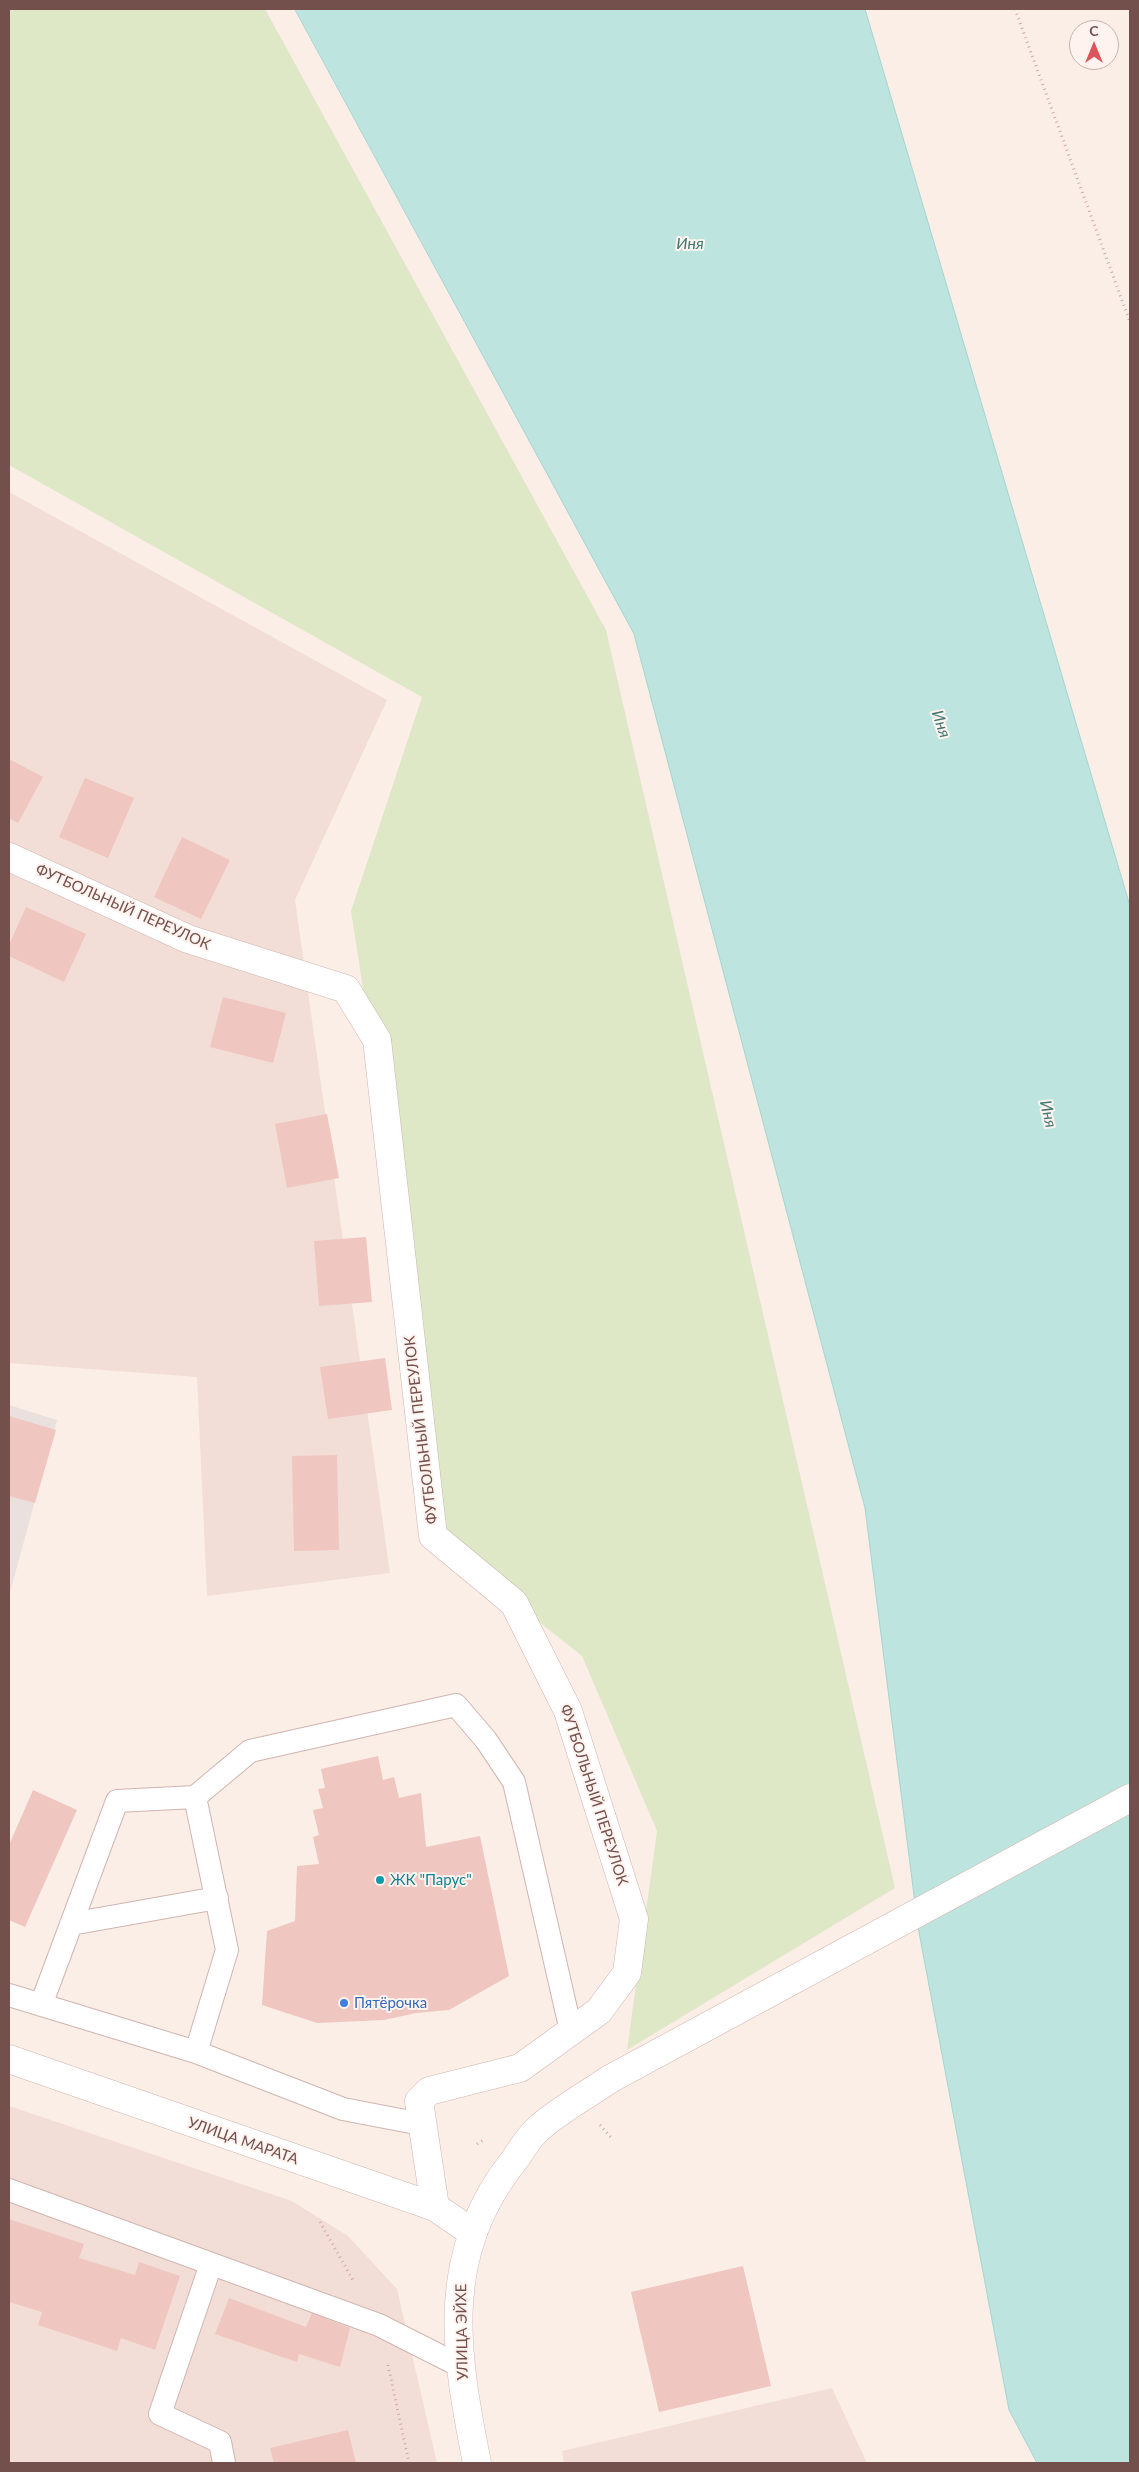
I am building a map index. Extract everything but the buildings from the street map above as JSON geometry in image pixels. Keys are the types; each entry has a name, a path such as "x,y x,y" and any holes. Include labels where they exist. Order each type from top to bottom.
{"street":[{"name":"ФУТБОЛЬНЫЙ ПЕРЕУЛОК","path":"9,857 188,939 346,989 376,1040 433,1536 514,1602 568,1711 634,1919 627,1973 599,2011 520,2068 429,2091 419,2101 435,2207"},
{"name":"УЛИЦА ЭЙХЕ","path":"477,2463 460,2366 458,2299 462,2263 473,2233 498,2180 538,2129 610,2079 1130,1798"},
{"name":"УЛИЦА МАРАТА","path":"9,2059 435,2207 473,2233"}],"lane":[{"path":"41,2005 117,1801 195,1797 250,1751 456,1705 486,1740 514,1782 571,2031"},
{"path":"195,1797 228,1950 196,2052"},
{"path":"71,1924 217,1898"},
{"path":"9,1994 196,2052 342,2108 421,2124"},
{"path":"9,2190 380,2325 460,2366"},
{"path":"211,2264 160,2414 220,2442 224,2463"}],"path":[{"path":"1015,9 1130,322"}],"shaded area":[{"path":"9,492 387,700 295,900 390,1573 207,1596 197,1377 9,1363"},
{"path":"9,1405 57,1420 9,1596"},
{"path":"9,2106 292,2201 348,2236 397,2289 437,2463 9,2463"},
{"path":"832,2388 867,2463 564,2463 562,2451"}],"green space":[{"path":"9,9 265,9 606,630 895,1888 627,2050 657,1831 582,1656 450,1551 351,911 422,697 9,465"}],"water":[{"name":"Иня","path":"295,9 865,9 1130,906 1130,2463 1037,2463 1009,2410 918,1927 865,1508 634,634"}],"place":[{"name":"ЖК \"Парус\"","path":"380,1880"},
{"name":"Пятёрочка","path":"344,2003"}]}
